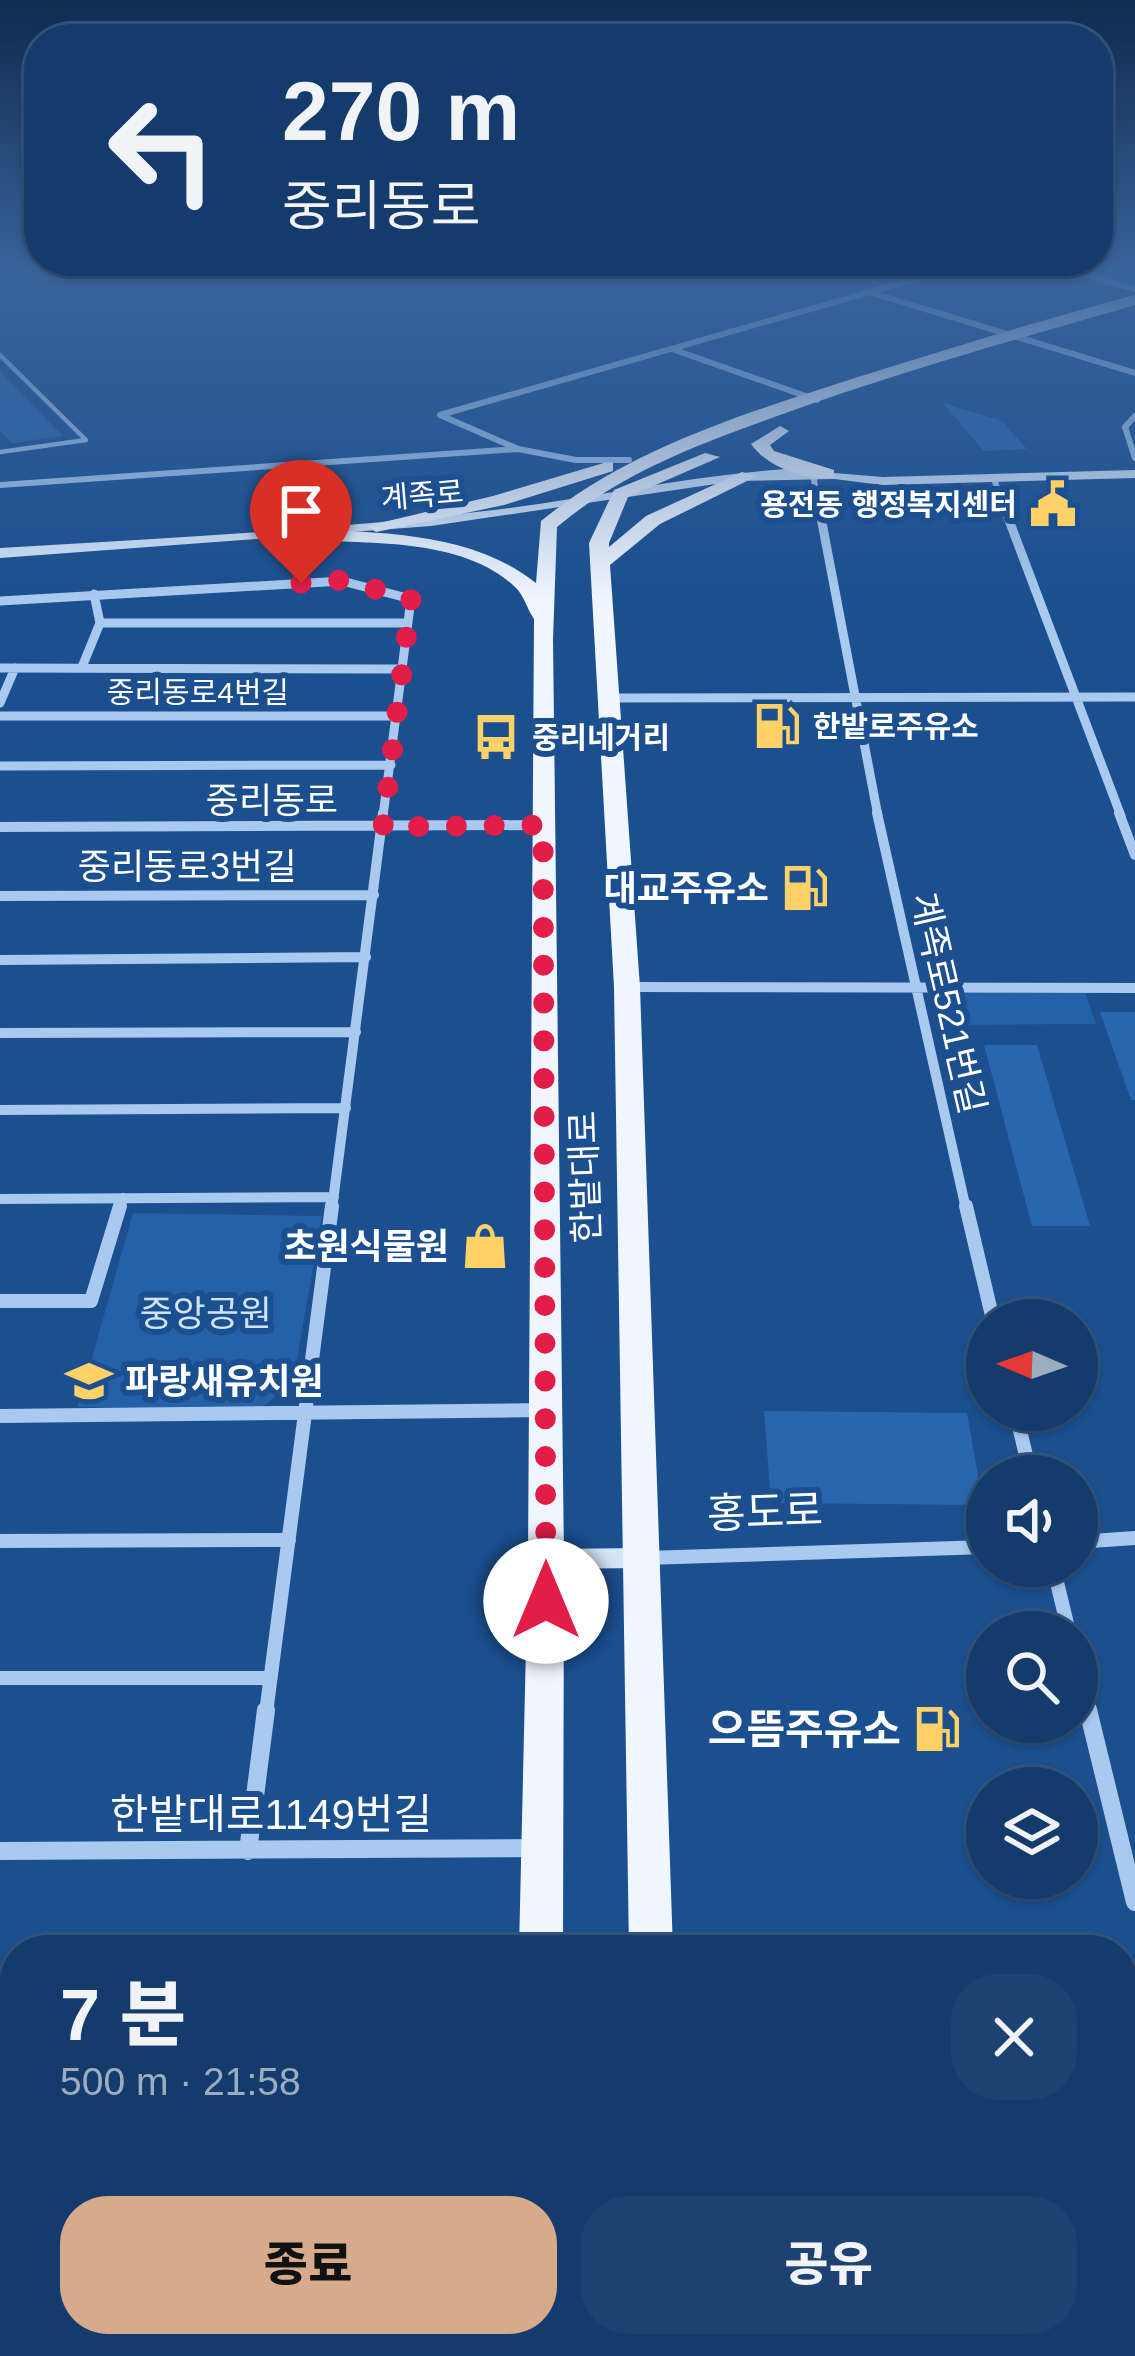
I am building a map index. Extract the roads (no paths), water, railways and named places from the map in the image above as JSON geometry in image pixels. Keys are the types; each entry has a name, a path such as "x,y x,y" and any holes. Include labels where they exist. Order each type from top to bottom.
{"main road":[{"path":"376,526 497,501 819,409 899,379"},
{"path":"819,409 841,412"},
{"path":"620,494 800,424"},
{"path":"780,431 760,444 768,455 829,474"},
{"path":"570,503 643,460 700,441"},
{"name":"계족로","path":"0,553 376,526 748,476 1135,460"},
{"name":"계족로","path":"829,474 883,482 1135,474"},
{"path":"601,563 653,520 748,476"},
{"name":"한밭대로","path":"620,494 600,533 627,987 651,1935"},
{"name":"한밭대로","path":"541,1935 546,1559 543,639 546,535 570,503"},
{"path":"288,534 411,543 507,567 529,583 538,602 543,639"},
{"name":"홍도로","path":"546,1559 644,1558"}],"street":[{"path":"566,379 440,415 518,449 576,460 629,460"},
{"path":"745,379 819,409"},
{"path":"1135,416 1125,427 1135,460"},
{"path":"0,485 518,449"},
{"name":"계족로521번길","path":"829,474 851,698 912,987 988,1299"},
{"path":"994,478 1135,855"},
{"path":"0,601 342,580 411,599 248,1851"},
{"path":"82,668 100,623 94,594"},
{"name":"중리동로4번길","path":"100,623 408,623"},
{"path":"0,668 403,669"},
{"path":"0,703 15,668"},
{"path":"612,698 1135,697"},
{"name":"중리동로4번길","path":"0,716 397,716"},
{"path":"0,766 391,765"},
{"name":"중리동로","path":"0,827 543,825"},
{"name":"중리동로3번길","path":"0,896 374,895"},
{"path":"0,960 366,957"},
{"path":"627,987 1135,988"},
{"path":"0,1033 356,1032"},
{"path":"0,1110 346,1108"},
{"path":"0,1198 334,1197"},
{"path":"0,1301 92,1301 122,1198"},
{"path":"0,1416 546,1410"},
{"path":"1098,1541 1135,1538"},
{"path":"0,1541 289,1540"},
{"name":"홍도로","path":"644,1558 966,1547"},
{"path":"0,1678 270,1678"},
{"path":"1096,1743 1135,1902"},
{"name":"한밭대로1149번길","path":"0,1851 542,1848"}],"lane":[{"path":"0,452 86,440 24,379"}],"place":[{"name":"용전동 행정복지센터","path":"1053,504"},
{"name":"한밭로주유소","path":"777,726"},
{"name":"중리네거리","path":"496,737"},
{"name":"대교주유소","path":"805,888"},
{"name":"초원식물원","path":"485,1246"},
{"name":"파랑새유치원","path":"89,1381"},
{"name":"으뜸주유소","path":"937,1729"}],"park label":[{"name":"중앙공원","path":"206,1313"}]}
